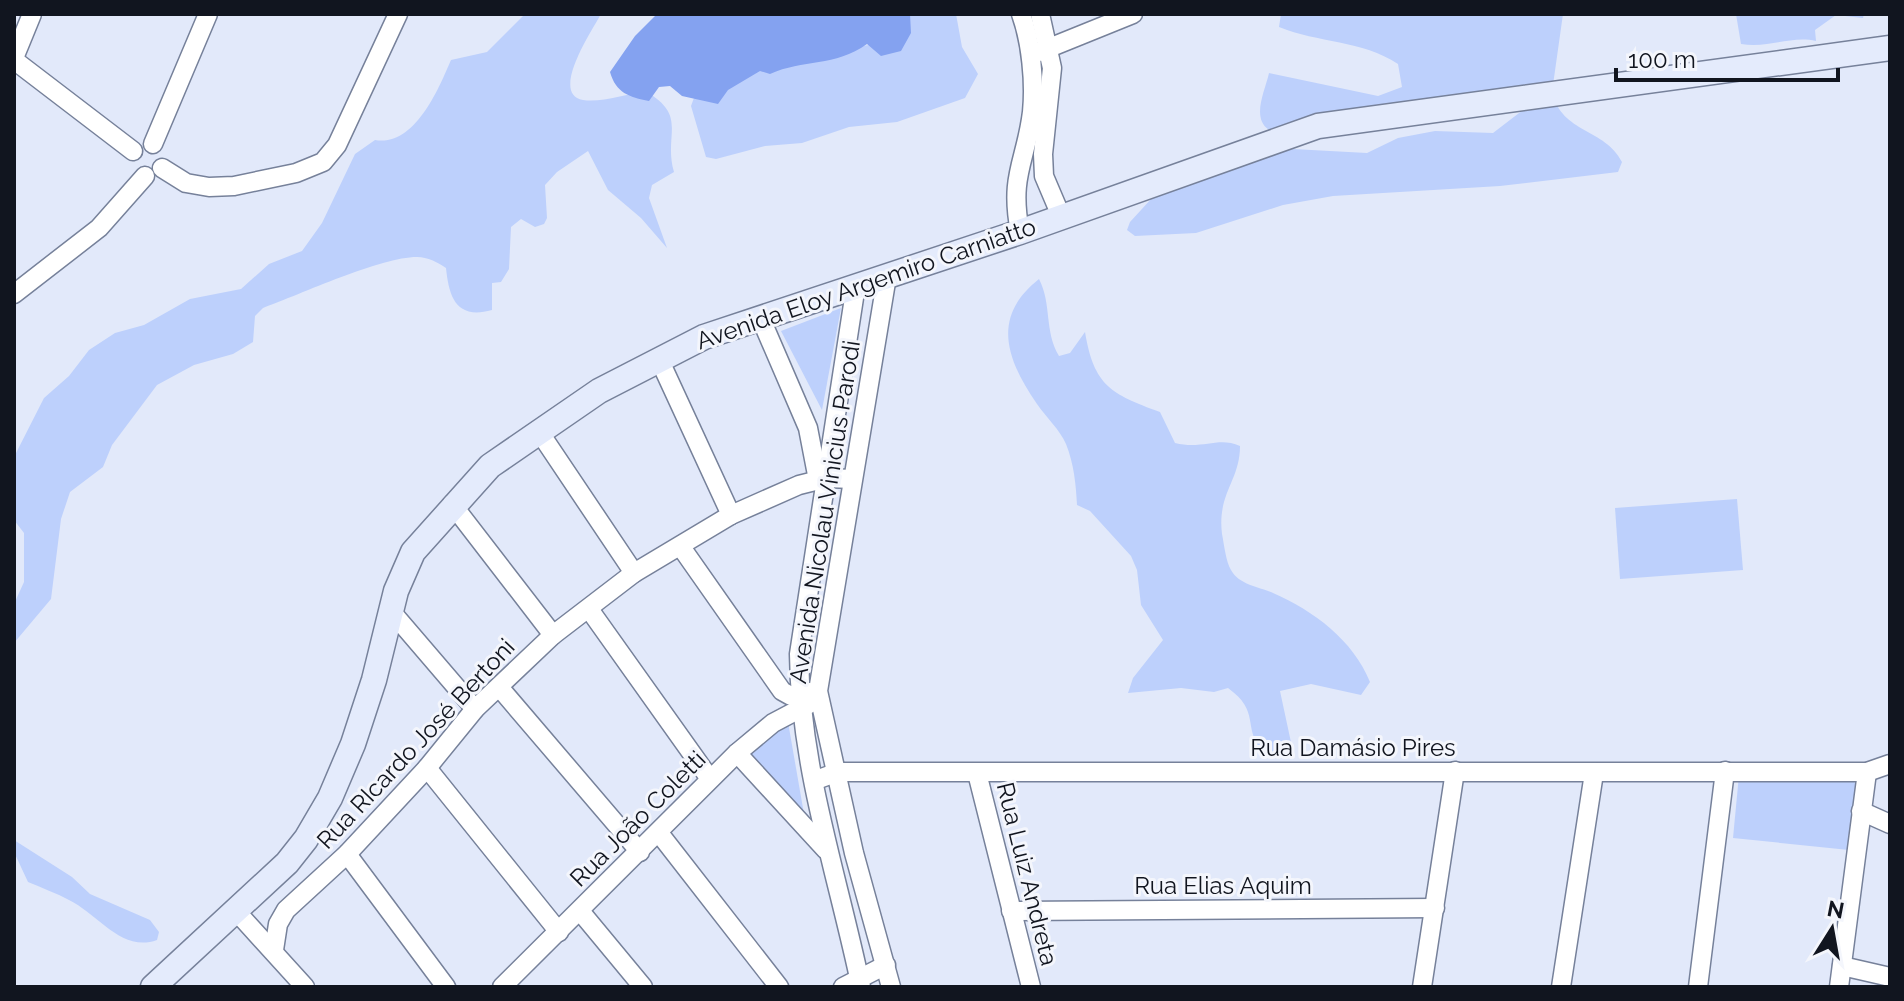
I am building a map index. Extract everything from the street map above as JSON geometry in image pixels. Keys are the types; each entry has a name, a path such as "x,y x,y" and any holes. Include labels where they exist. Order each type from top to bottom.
{"street":[{"path":"32,14 14,59 133,151"},
{"path":"153,144 208,14"},
{"path":"162,168 186,183 209,187 296,173 323,162 337,145 398,14"},
{"path":"1020,232 1014,184 1032,113 1029,55 1021,14"},
{"path":"1040,14 1050,48 1052,92 1043,154 1044,176 1061,216"},
{"path":"1029,55 1133,14"},
{"name":"Avenida Eloy Argemiro Carniatto","path":"166,983 287,863 306,839 330,798 366,705 396,591 413,552 452,504 490,466 538,430 659,359 704,337 1020,232 1318,126 1890,48"},
{"path":"142,144 153,144 164,155 162,168 156,175 145,176 133,167 133,151 142,144"},
{"path":"14,294 99,228 145,176"},
{"name":"Avenida Nicolau Vinicius Parodi","path":"887,276 852,479 809,698 838,772 854,853 891,987"},
{"name":"Avenida Nicolau Vinicius Parodi","path":"855,984 826,850 809,698 799,654 823,479 856,285"},
{"path":"761,319 808,428 823,479 852,479"},
{"path":"659,359 731,515"},
{"path":"538,430 634,573"},
{"name":"Rua RIcardo José Bertoni","path":"274,950 278,924 286,910 347,854 427,768 475,709 553,635 634,573 731,515 799,485 823,479"},
{"path":"452,504 553,635"},
{"path":"681,547 782,691 787,695 809,698"},
{"path":"589,609 710,779"},
{"path":"391,611 475,709"},
{"path":"499,687 640,852"},
{"name":"Rua João Coletti","path":"502,987 737,753 809,698"},
{"path":"737,753 826,850"},
{"name":"Rua Damásio Pires","path":"816,780 838,772 1867,772 1890,764"},
{"path":"427,768 559,932"},
{"path":"1422,987 1455,771"},
{"path":"1698,987 1725,771"},
{"path":"1839,987 1867,772"},
{"name":"Rua Luiz Andreta","path":"977,773 1031,987"},
{"path":"1561,987 1594,773"},
{"path":"1861,811 1890,824"},
{"path":"659,833 779,987"},
{"path":"347,854 446,987"},
{"name":"Rua Elias Aquim","path":"1011,911 1435,908"},
{"path":"236,911 305,987"},
{"path":"580,911 643,987"},
{"path":"855,984 886,965"},
{"path":"1842,966 1890,977"}],"shaded area":[{"path":"525,14 601,14 576,60 570,86 574,95 583,100 598,100 645,91 667,109 672,127 671,159 674,172 652,185 649,198 667,248 641,218 608,190 588,151 557,172 545,185 547,218 544,224 535,227 521,219 511,227 509,269 501,282 492,283 492,310 470,312 462,309 452,297 446,268 432,260 417,257 362,269 263,308 255,316 253,342 233,354 194,365 157,385 112,445 103,467 70,492 61,519 51,599 14,643 14,604 24,582 24,533 14,520 14,457 44,398 69,376 89,350 115,333 144,325 190,299 241,289 269,264 302,251 322,223 355,154 375,140 389,140 413,125 424,113 451,60 487,52"},
{"path":"882,14 956,14 962,47 978,74 965,98 897,122 849,127 802,143 765,146 716,159 706,157 691,106 698,87 842,49 876,44"},
{"path":"1281,14 1563,14 1552,92 1565,116 1615,151 1622,162 1618,172 1500,186 1333,196 1283,205 1196,233 1135,236 1127,230 1130,222 1152,198 1188,177 1224,163 1293,149 1367,153 1398,138 1435,131 1493,133 1523,110 1520,106 1269,130 1261,119 1260,111 1269,73 1378,96 1402,87 1398,64 1370,50 1279,27"},
{"path":"1736,14 1864,14 1863,18 1836,15 1815,30 1816,41 1751,45 1741,44"},
{"path":"1039,279 1046,298 1051,337 1059,356 1070,353 1085,332 1094,365 1108,386 1129,400 1160,412 1175,443 1224,442 1240,446 1221,520 1225,553 1231,570 1244,582 1288,600 1317,618 1343,640 1363,667 1370,682 1361,695 1311,684 1280,691 1292,747 1270,754 1262,751 1244,704 1228,688 1214,692 1181,688 1128,693 1133,678 1163,640 1141,605 1137,570 1131,556 1090,511 1077,505 1074,474 1066,444 1026,387 1011,355 1009,323 1014,308"},
{"path":"841,308 822,410 781,331"},
{"path":"1737,499 1743,570 1620,579 1615,508"},
{"path":"788,722 804,814 748,754"},
{"path":"1845,772 1857,785 1849,850 1733,838 1739,775"},
{"path":"14,840 72,877 90,894 150,920 159,932 157,940 144,943 121,937 80,906 28,882 14,852"}],"water":[{"path":"657,14 910,14 911,33 901,51 881,56 867,44 831,60 770,74 760,71 728,90 718,104 682,96 670,86 659,87 649,101 624,93 610,72 635,36"}]}
